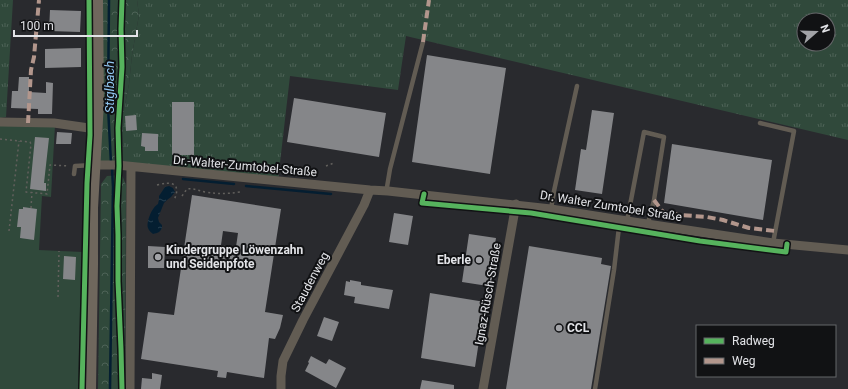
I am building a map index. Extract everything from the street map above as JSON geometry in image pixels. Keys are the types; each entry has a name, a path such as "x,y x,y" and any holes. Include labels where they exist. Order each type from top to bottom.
{"main road":[{"path":"90,389 92,208 100,165 96,129 98,102 97,0"}],"street":[{"path":"0,122 54,123 96,129"},
{"name":"Dr.-Walter-Zumtobel-Straße","path":"100,165 117,165 370,190"},
{"path":"130,389 132,167"},
{"name":"Dr. Walter Zumtobel Straße","path":"370,190 516,204 773,242 848,250"},
{"name":"Staudenweg","path":"281,389 283,361 364,205 370,190"},
{"name":"Ignaz-Rüsch-Straße","path":"483,389 516,204"}],"lane":[{"path":"388,191 387,187 390,170 423,42"},
{"path":"551,209 577,86"},
{"path":"760,123 794,131 773,242"},
{"path":"595,389 614,270 619,227 627,221 644,132 664,137 654,200 648,223"},
{"path":"74,174 75,166 100,165"}],"path":[{"path":"0,139 30,142 32,144 26,192 48,194 50,165 75,166"},
{"path":"9,230 19,141"},
{"path":"326,166 334,163"},
{"path":"157,185 168,183 175,186 178,191 174,200"},
{"path":"182,196 187,189 192,188 203,192 223,194 240,192"},
{"path":"30,208 32,192"},
{"path":"58,297 60,251"}],"green space":[{"path":"0,0 13,0 6,117 0,118"},
{"path":"100,0 137,0 139,15 123,115 122,165 96,164"},
{"path":"137,0 848,0 848,140 406,36 398,90 290,76 278,180 122,165 123,115 129,84 139,15"},
{"path":"55,125 51,197 42,196 39,250 83,252 79,389 0,389 0,126"},
{"path":"122,175 126,185 125,389 98,389 101,184 107,176"}],"water":[{"path":"169,186 173,188 175,192 164,203 158,218 162,228 159,232 153,234 148,228 149,219 152,211 158,204 159,196 165,187"}],"building":[{"path":"50,10 81,11 80,32 49,31"},
{"path":"81,48 81,67 45,68 45,49"},
{"path":"427,55 506,68 490,174 412,162"},
{"path":"19,77 29,77 29,92 46,93 46,82 53,83 52,114 38,114 38,109 11,108 12,91 18,91"},
{"path":"294,98 386,113 379,157 287,142"},
{"path":"172,102 194,102 194,155 172,155"},
{"path":"592,110 614,113 602,194 575,190 581,149 586,150"},
{"path":"136,115 137,130 126,131 125,116"},
{"path":"57,132 72,133 71,144 56,144"},
{"path":"142,133 158,134 158,151 145,151 145,147 141,146"},
{"path":"35,137 49,138 44,183 46,183 46,191 30,189"},
{"path":"672,144 772,160 763,220 664,203"},
{"path":"192,195 281,209 265,312 283,315 280,328 275,339 269,338 264,378 227,372 226,378 217,377 218,371 141,359 148,312 174,315","holes":["223,231 238,233 236,247 221,245"]},
{"path":"23,207 37,209 34,240 20,238 21,227 17,227 19,209 23,209"},
{"path":"394,213 413,216 408,245 389,242"},
{"name":"Eberle","path":"469,234 496,238 488,286 462,282"},
{"path":"148,246 165,247 164,268 148,268"},
{"name":"CCL","path":"529,246 602,258 601,264 611,266 591,389 506,389"},
{"path":"64,256 76,257 75,280 63,279"},
{"path":"350,280 361,282 361,285 393,290 389,309 354,303 355,297 344,295 346,281 350,282"},
{"path":"430,293 485,302 475,367 421,358"},
{"path":"324,317 339,322 332,341 317,336"},
{"path":"311,356 326,364 329,359 346,368 336,388 305,371"},
{"path":"152,373 162,375 160,389 141,389 142,378 152,379"},
{"path":"422,380 454,385 454,389 420,389"}],"waterway":[{"name":"Stiglbach","path":"109,0 108,107 111,163"},
{"name":"Stiglbach","path":"110,389 112,168"},
{"path":"183,179 234,184"},
{"path":"246,186 331,194"}],"marked path":[{"path":"28,123 31,70 34,57 39,0"},
{"path":"423,42 429,0"},
{"path":"654,200 663,212 707,217 749,228 775,231"}],"cycle path":[{"path":"82,389 87,183 90,135 89,0"},
{"path":"122,0 122,67 118,128 119,166 117,206 122,389"},
{"path":"424,194 422,203 531,213 700,241 786,252 787,244"}],"place":[{"name":"Kindergruppe Löwenzahn und Seidenpfote","path":"158,257"},
{"name":"Eberle","path":"479,260"},
{"name":"CCL","path":"559,328"}]}
